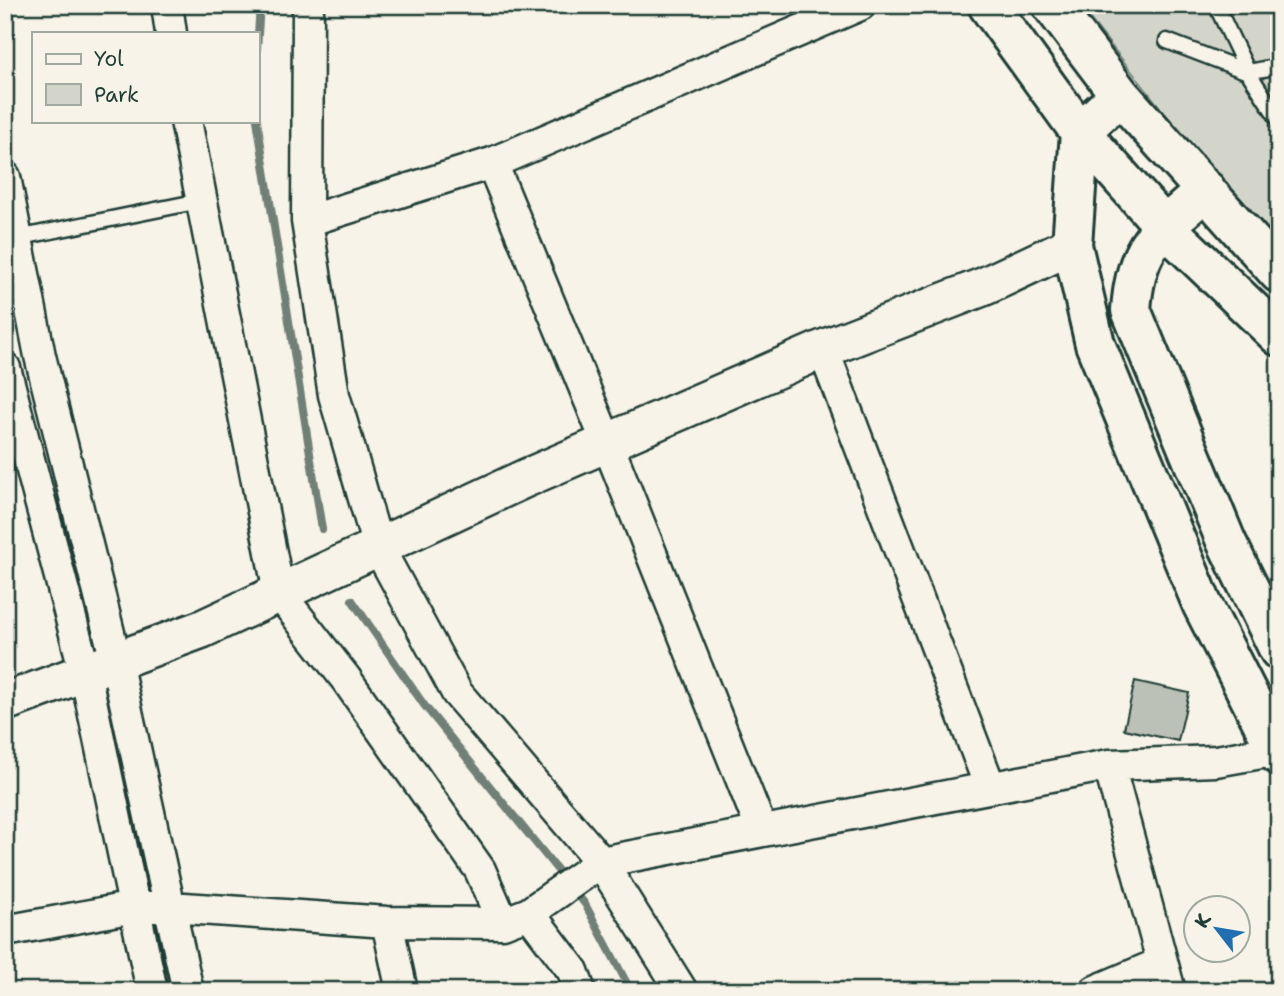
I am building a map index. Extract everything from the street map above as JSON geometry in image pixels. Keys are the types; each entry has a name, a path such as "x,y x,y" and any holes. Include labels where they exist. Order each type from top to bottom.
{"main road":[{"path":"988,5 1080,132 1165,227 1279,336"},
{"path":"1052,5 1120,95 1279,273"},
{"path":"1120,95 1080,132 1072,245 1095,344 1202,604 1277,751"},
{"path":"1206,190 1144,250 1133,275 1131,310 1226,541 1279,650"}],"street":[{"path":"167,5 172,32"},
{"path":"308,5 307,221 334,395 378,547 457,693 601,862 682,991"},
{"path":"307,221 492,163 860,5"},
{"path":"186,122 279,593 346,679 516,918 572,971 580,991"},
{"path":"492,163 608,444 762,831"},
{"path":"5,177 101,666 134,907 152,991"},
{"path":"5,702 202,629 526,478 823,349 985,286 1072,245"},
{"path":"823,349 990,787"},
{"path":"5,368 101,666 170,907 188,991"},
{"path":"5,931 134,907 170,907 387,922 516,918 601,862 1109,765 1216,761 1277,751"},
{"path":"1095,991 1166,977 1109,765"},
{"path":"387,922 402,991"}],"lane":[{"path":"1216,5 1248,72 1279,120"},
{"path":"1167,41 1248,72 1279,66"},
{"path":"17,238 200,201"}],"green space":[{"path":"1079,5 1279,5 1279,246 1213,174"}],"building":[{"path":"1135,681 1189,693 1178,741 1124,729"}],"waterway":[{"path":"258,32 260,5"},
{"path":"257,122 322,529"},
{"path":"352,600 424,705 585,904 631,991"}]}
